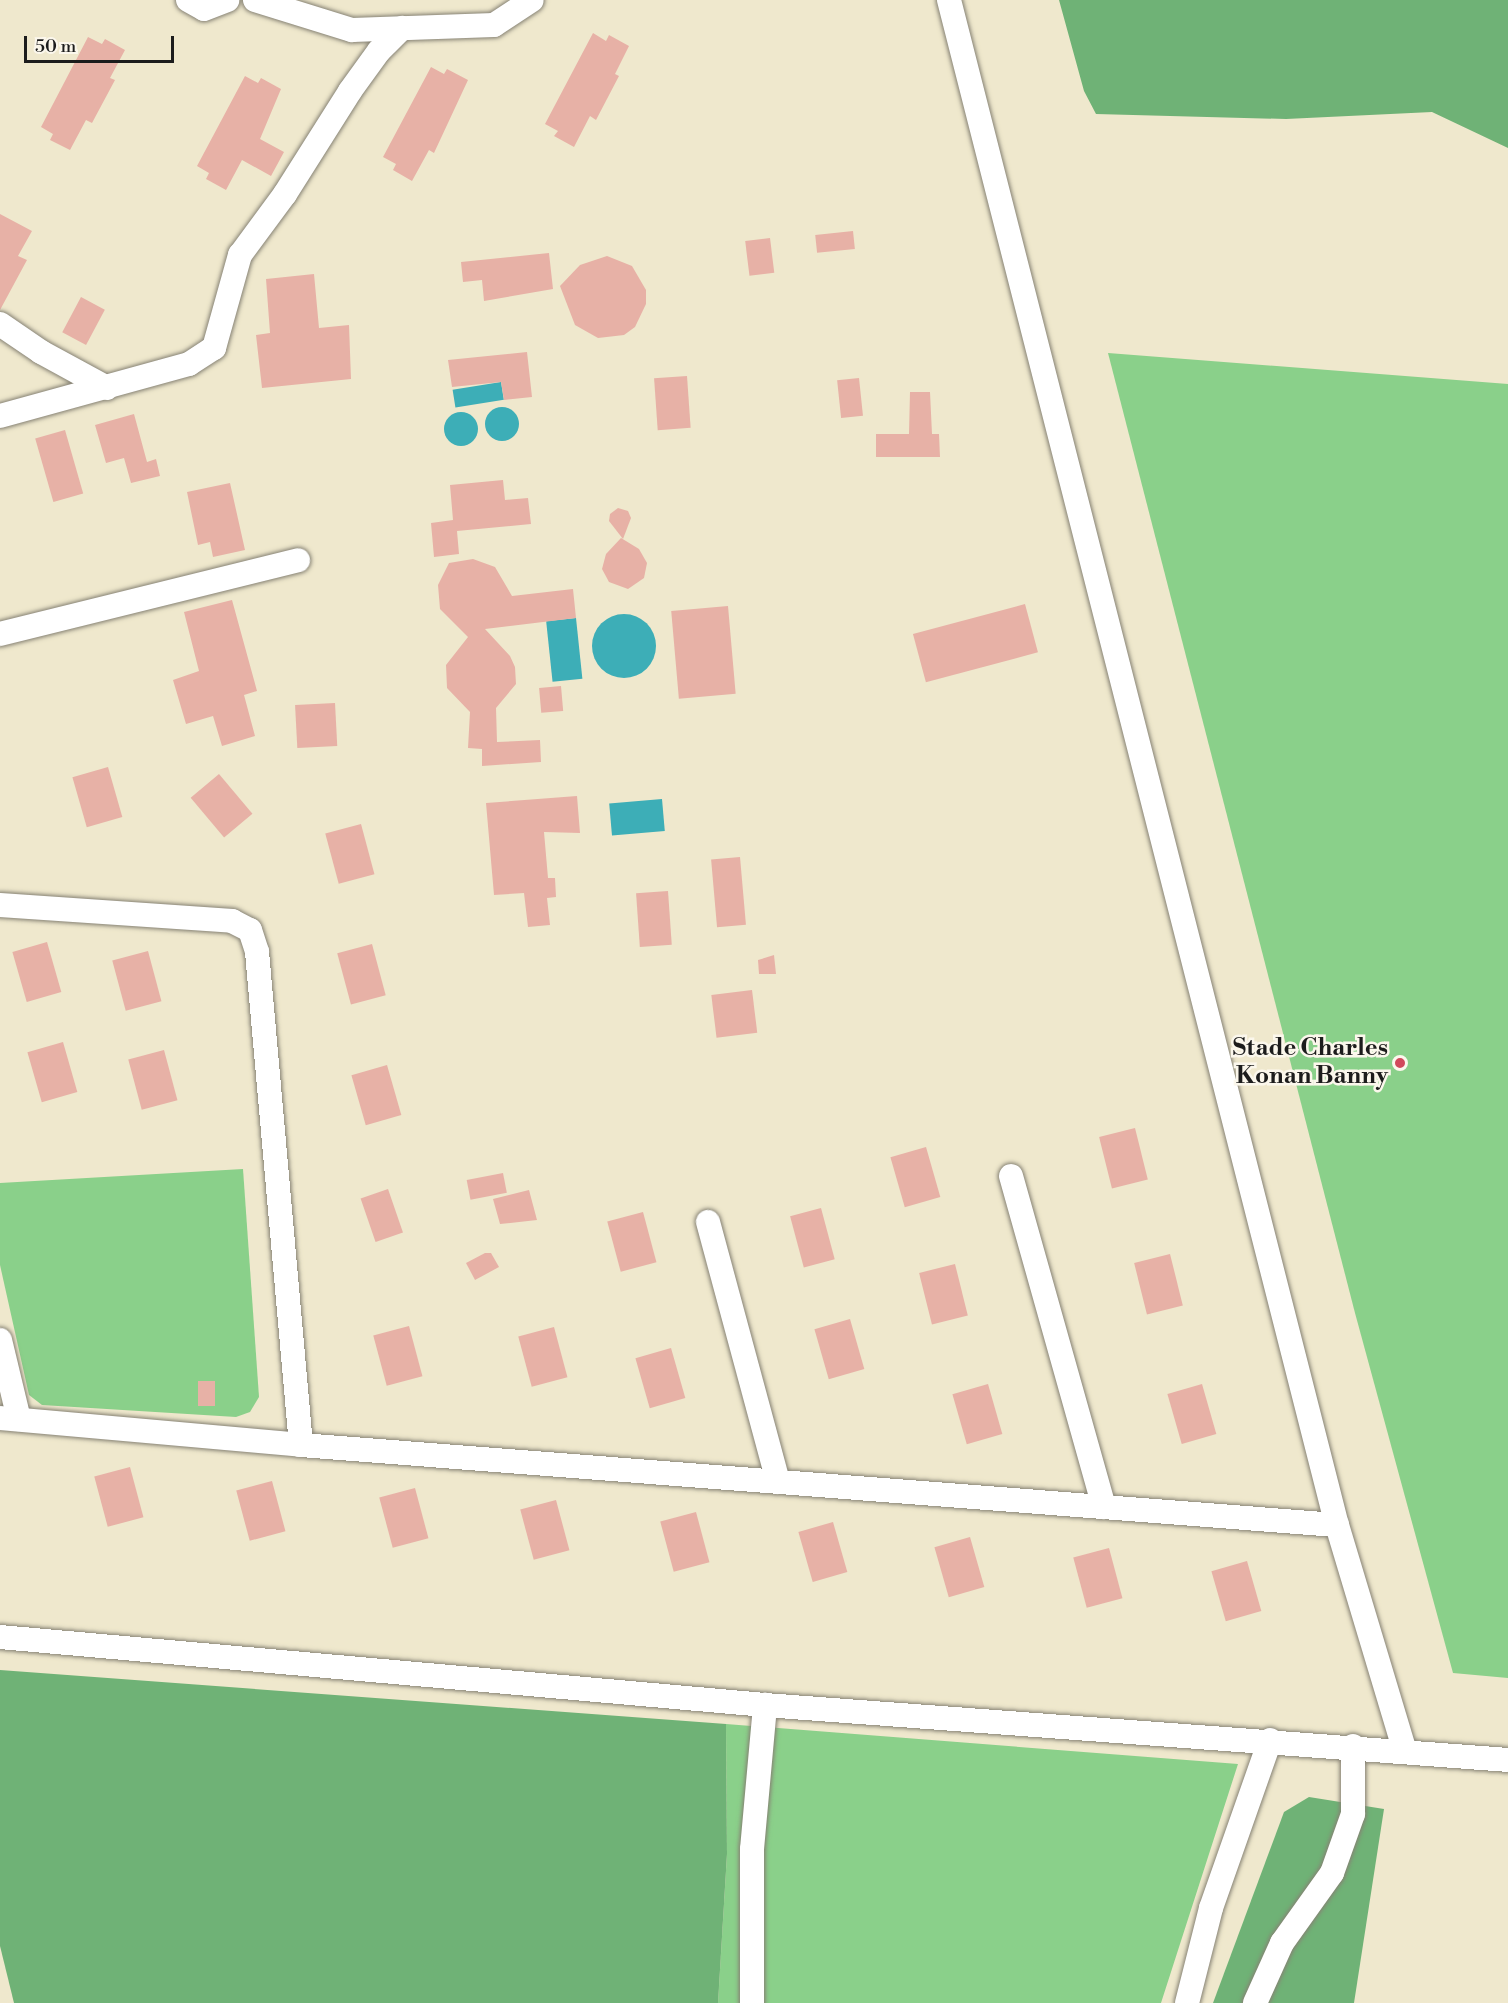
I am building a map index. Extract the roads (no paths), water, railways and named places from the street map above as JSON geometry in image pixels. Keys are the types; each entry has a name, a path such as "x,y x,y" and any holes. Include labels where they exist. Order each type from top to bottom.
{"street":[{"path":"188,0 204,9 227,0"},
{"path":"255,0 352,30 494,25 532,0"},
{"path":"949,0 1336,1525 1405,1751"},
{"path":"0,416 189,364 214,348 240,255 285,194 362,75 402,28"},
{"path":"0,324 41,352 107,388"},
{"path":"0,634 298,560"},
{"path":"0,905 232,921 250,930 257,952 301,1445"},
{"path":"1011,1176 1104,1507"},
{"path":"708,1222 778,1482"},
{"path":"0,1340 10,1418 301,1445 1336,1525"},
{"path":"0,1637 765,1705 1353,1746 1508,1760"},
{"path":"752,2003 752,1849 765,1705"},
{"path":"1187,2003 1211,1908 1270,1740"},
{"path":"1255,2003 1282,1943 1332,1873 1353,1814 1353,1746"}],"water":[{"path":"501,382 504,400 455,407 453,390"},
{"path":"502,407 514,412 519,424 514,436 502,441 490,436 485,424 490,412"},
{"path":"461,412 473,417 478,429 473,441 461,446 449,441 444,429 449,417"},
{"path":"618,614 630,614 647,623 654,634 656,646 654,658 647,669 630,678 618,678 606,673 597,664 592,652 592,640 597,628 606,619"},
{"path":"576,618 582,679 553,682 546,621"},
{"path":"662,799 665,831 612,835 609,804"}],"place":[{"name":"Stade Charles Konan Banny","path":"1400,1063"}]}
